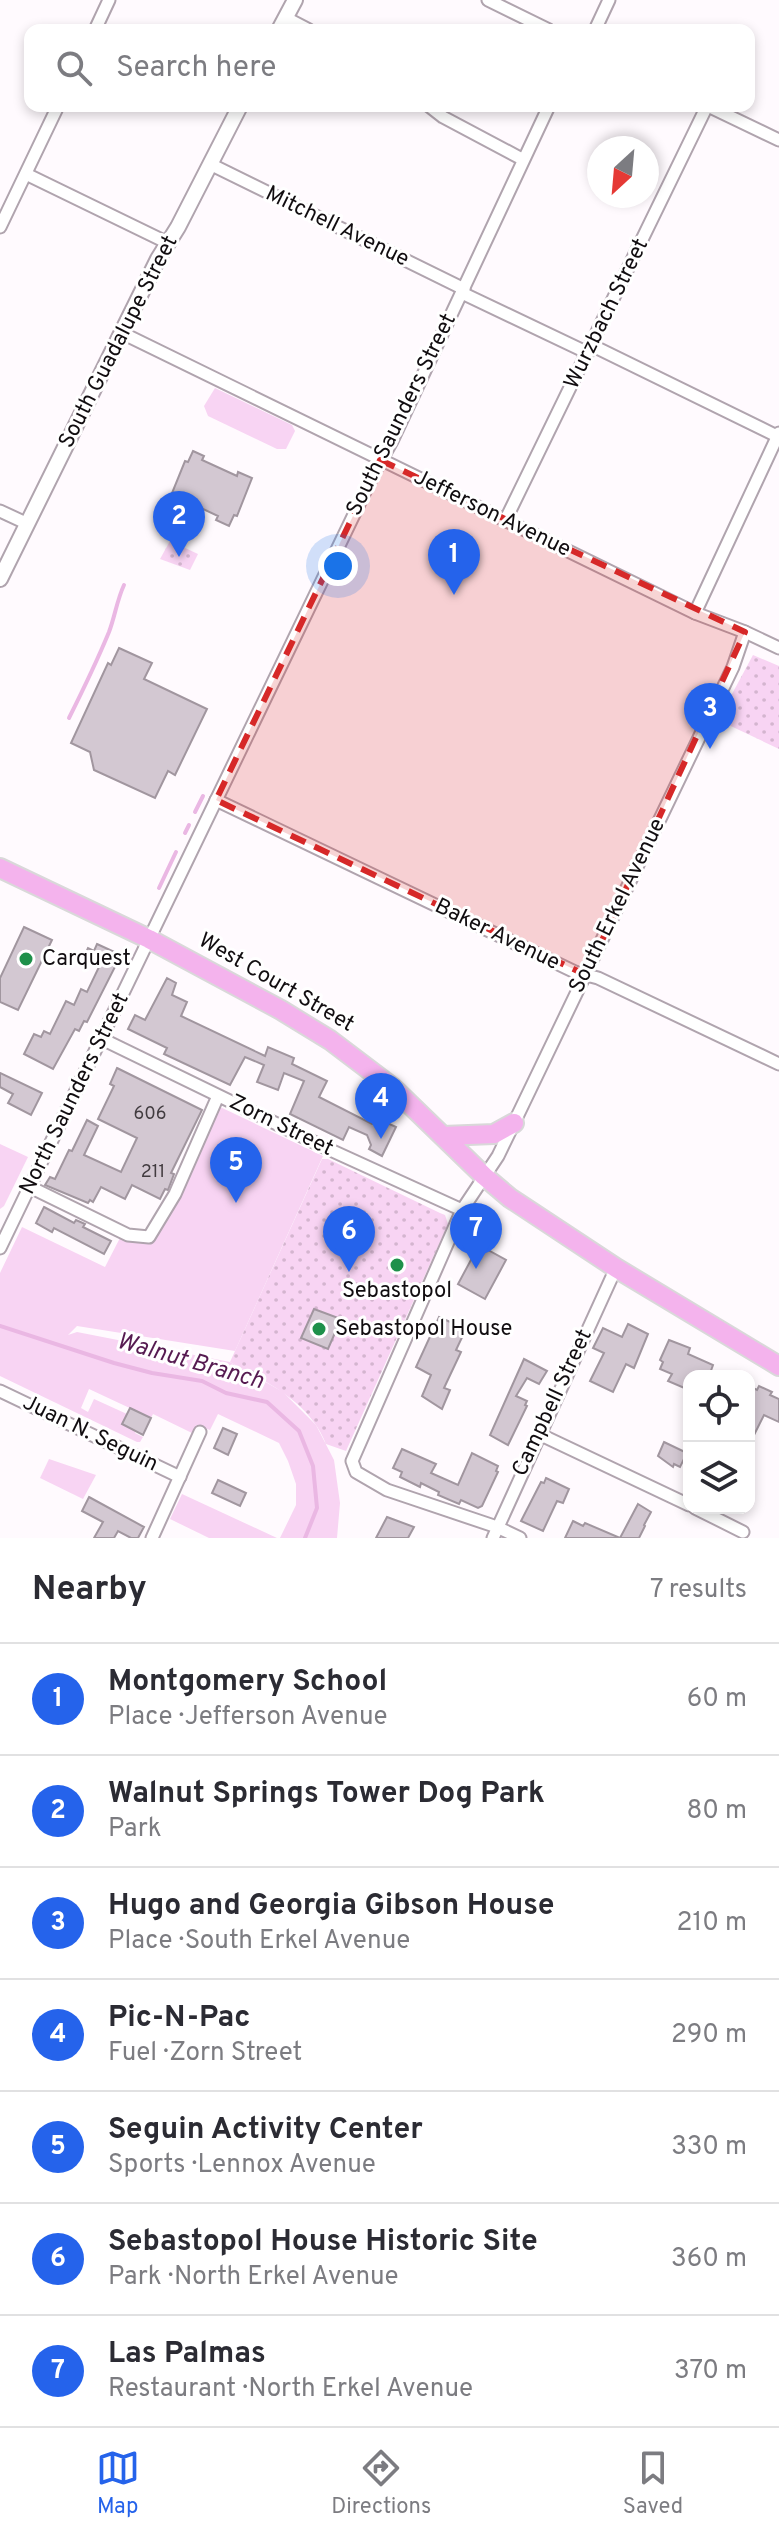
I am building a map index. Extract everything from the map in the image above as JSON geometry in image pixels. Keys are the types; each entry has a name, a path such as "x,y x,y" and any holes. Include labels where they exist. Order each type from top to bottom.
{"main road":[{"name":"West Court Street","path":"0,868 149,939 330,1040 392,1087 484,1176 538,1218 718,1332 779,1366"},
{"path":"443,1136 494,1134 514,1123"}],"street":[{"path":"98,24 109,0"},
{"path":"282,24 295,0"},
{"path":"488,0 537,24"},
{"path":"598,24 609,0"},
{"path":"0,227 55,112"},
{"name":"South Guadalupe Street","path":"0,579 122,333 237,112"},
{"path":"437,112 522,159"},
{"name":"South Saunders Street","path":"149,939 380,460 392,441 546,112"},
{"name":"Wurzbach Street","path":"505,521 704,112"},
{"path":"720,112 779,140"},
{"name":"Mitchell Avenue","path":"210,164 463,291 778,435"},
{"path":"26,174 168,243"},
{"name":"Jefferson Avenue","path":"122,333 695,613 779,648"},
{"path":"695,613 778,435"},
{"path":"0,511 28,524"},
{"name":"South Erkel Avenue","path":"495,1532 369,1480 352,1467 356,1449 462,1210 514,1123 733,667 745,632"},
{"name":"Baker Avenue","path":"216,800 575,972 598,978 779,1064"},
{"name":"North Saunders Street","path":"0,1248 149,939"},
{"name":"Zorn Street","path":"102,1039 462,1210"},
{"path":"30,1187 116,1230 145,1238 153,1234 175,1194 218,1096"},
{"name":"Campbell Street","path":"495,1532 616,1268"},
{"name":"Juan N. Seguin","path":"0,1391 180,1477"},
{"path":"152,1538 200,1432"},
{"path":"539,1434 683,1502"},
{"path":"707,1514 743,1532"},
{"path":"495,1532 520,1538"}],"highlighted area":[{"path":"380,460 745,632 586,975 216,800"}],"shaded area":[{"path":"215,388 292,425 295,431 286,449 277,449 208,416 204,406"},
{"path":"170,541 198,554 190,570 160,559"},
{"path":"753,655 779,666 779,749 718,720"},
{"path":"218,1106 323,1156 235,1351 77,1326 68,1335 77,1332 230,1362 283,1392 316,1425 334,1460 340,1503 337,1538 280,1538 296,1505 296,1484 279,1443 218,1414 210,1430 197,1425 192,1433 89,1389 81,1408 88,1412 94,1399 127,1414 122,1424 138,1424 135,1433 143,1437 137,1442 0,1376 0,1273 22,1227 105,1267 121,1236 145,1243 167,1220"},
{"path":"0,1144 28,1157 0,1209"},
{"path":"322,1159 328,1159 445,1215 448,1224 346,1451 326,1444 309,1416 286,1395 230,1362"},
{"path":"49,1459 96,1475 83,1499 40,1478"},
{"path":"182,1494 277,1538 209,1538 170,1519"}],"building":[{"path":"193,451 204,456 202,460 237,476 238,472 252,478 237,516 234,515 229,526 216,520 218,516 184,500 182,504 170,498 185,461 188,462"},
{"path":"119,648 152,663 144,679 207,709 175,775 168,771 155,798 94,770 90,752 71,743 108,663 111,665"},
{"name":"Carquest","path":"24,927 52,940 18,1010 0,1002 0,978"},
{"path":"97,944 121,955 87,1022 84,1021 79,1031 75,1029 53,1069 24,1054 34,1034 41,1037 44,1031 50,1034 66,1001 74,1005 81,989 87,992 99,967 83,959 88,948 94,951"},
{"path":"167,978 176,983 172,995 187,1002 181,1016 265,1056 268,1047 294,1058 292,1064 327,1081 319,1097 372,1124 383,1121 396,1127 382,1156 369,1149 371,1145 367,1135 349,1127 343,1140 290,1114 304,1081 284,1073 278,1090 257,1082 264,1065 245,1057 230,1085 164,1054 167,1048 128,1029 135,1015 145,1020"},
{"path":"117,1068 202,1110 171,1173 174,1174 168,1190 165,1189 160,1199 132,1185 125,1199 101,1187 93,1202 90,1200 88,1203 45,1185 50,1177 55,1179 87,1120 98,1126 84,1155 121,1172 137,1138 98,1119 114,1086 110,1084"},
{"path":"0,1073 42,1093 31,1115 8,1103 13,1094 0,1087"},
{"path":"44,1207 74,1223 76,1220 85,1224 83,1227 111,1241 104,1254 54,1228 52,1232 36,1223"},
{"path":"479,1245 506,1260 485,1299 458,1284"},
{"path":"314,1309 341,1319 328,1349 301,1338"},
{"path":"439,1317 466,1329 456,1350 461,1352 444,1388 450,1390 442,1409 422,1396 431,1375 416,1367"},
{"path":"628,1324 648,1334 634,1368 626,1364 613,1392 590,1381 604,1353 593,1348 603,1328 622,1337"},
{"path":"669,1340 690,1348 688,1354 713,1365 711,1370 683,1370 683,1387 668,1381 672,1374 660,1369 663,1362 660,1360"},
{"path":"524,1359 547,1371 539,1384 527,1378 516,1396 527,1401 527,1406 508,1445 490,1435"},
{"path":"759,1386 779,1399 779,1422 764,1415 755,1433 755,1389"},
{"path":"130,1408 151,1418 143,1435 122,1424"},
{"path":"223,1428 237,1434 228,1455 214,1448"},
{"path":"664,1442 683,1451 683,1461 680,1467 674,1464 673,1467 658,1456"},
{"path":"402,1449 436,1464 431,1473 458,1485 472,1453 498,1466 498,1472 482,1506 478,1508 461,1500 459,1504 421,1483 420,1487 400,1477 402,1472 393,1468"},
{"path":"546,1478 569,1489 563,1503 557,1501 543,1531 521,1521"},
{"path":"218,1480 246,1493 240,1506 212,1493"},
{"path":"89,1497 144,1527 138,1538 118,1531 114,1538 94,1538 103,1522 82,1511"},
{"path":"638,1504 651,1512 639,1538 620,1538"},
{"path":"387,1517 414,1527 408,1538 376,1538"},
{"path":"573,1521 583,1526 585,1523 620,1538 565,1538"}],"waterway":[{"path":"69,718 109,632 124,585"},
{"path":"195,812 203,796"},
{"path":"185,833 189,825"},
{"path":"159,888 176,852"},
{"name":"Walnut Branch","path":"0,1326 114,1363 202,1381 226,1393 267,1402 299,1431 313,1466 317,1508 305,1538"}],"place":[{"name":"Walnut Springs Tower Dog Park","path":"179,557"},
{"name":"Montgomery School","path":"454,595"},
{"name":"Hugo and Georgia Gibson House","path":"710,749"},
{"name":"Carquest","path":"26,959"},
{"name":"Pic-N-Pac","path":"381,1139"},
{"name":"Seguin Activity Center","path":"236,1203"},
{"name":"Sebastopol","path":"397,1265"},
{"name":"Las Palmas","path":"476,1269"},
{"name":"Sebastopol House Historic Site","path":"349,1272"},
{"name":"Sebastopol House","path":"319,1329"}]}
